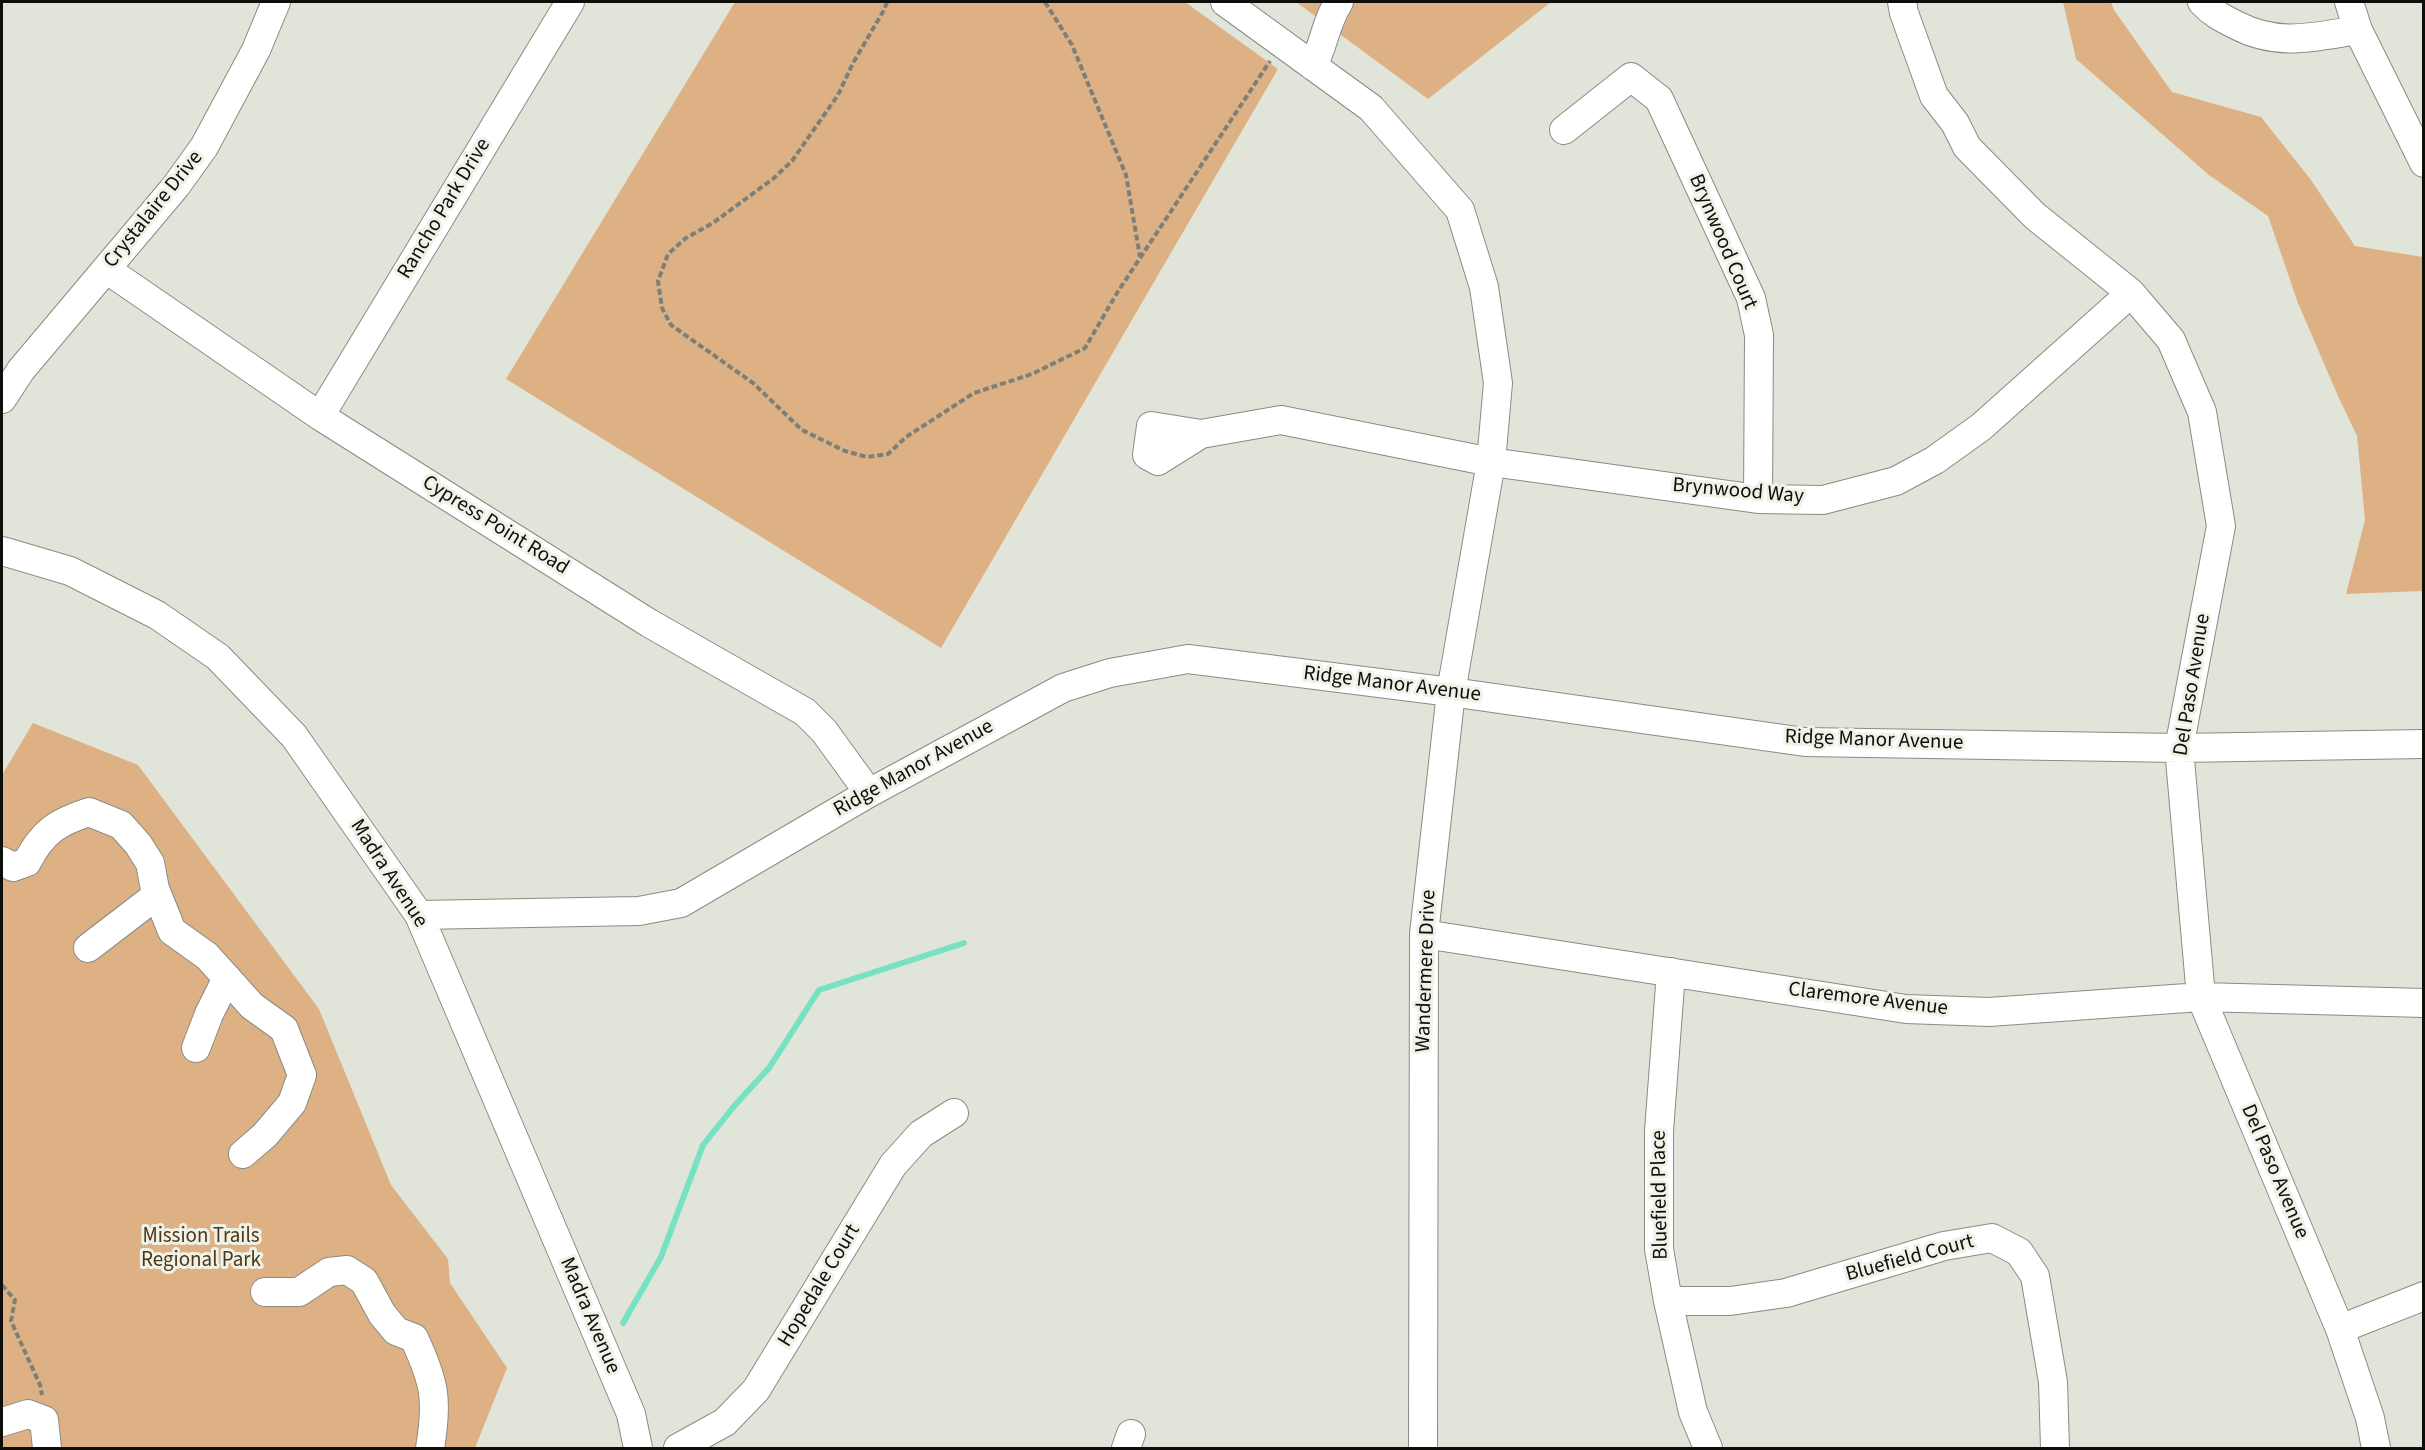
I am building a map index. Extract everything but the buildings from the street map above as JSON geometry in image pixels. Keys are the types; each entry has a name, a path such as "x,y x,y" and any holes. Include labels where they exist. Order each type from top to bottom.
{"street":[{"name":"Crystalaire Drive","path":"2,399 21,370 176,186 204,147 256,51 276,2"},
{"name":"Rancho Park Drive","path":"321,416 570,2"},
{"name":"Wandermere Drive","path":"1225,2 1282,43 1318,56 1371,108 1460,210 1484,287 1498,382 1491,462 1451,692 1424,934 1423,1449"},
{"path":"1318,56 1330,20 1339,2"},
{"name":"Del Paso Avenue","path":"1902,2 1934,96 1955,123 1967,147 2035,216 2131,293 2171,340 2202,412 2222,526 2179,748 2201,997 2340,1329 2370,1418 2376,1449"},
{"path":"2202,2 2213,14 2256,35 2300,39 2358,30"},
{"path":"2349,2 2358,30 2424,163"},
{"name":"Brynwood Court","path":"1564,130 1631,77 1659,99 1750,298 1759,335 1758,499"},
{"name":"Cypress Point Road","path":"106,269 321,416 649,623 805,712 824,730 869,793"},
{"name":"Brynwood Way","path":"1202,434 1281,420 1491,462 1758,499 1823,500 1896,481 1935,460 1981,427 2131,293"},
{"name":"Madra Avenue","path":"2,551 70,571 157,615 218,657 294,736 419,915 631,1414 638,1449"},
{"name":"Ridge Manor Avenue","path":"419,915 639,911 681,903 869,793 1063,688 1110,673 1188,659 1451,692 1805,742 2179,748 2424,744"},
{"path":"2,861 13,867 27,862 36,844 63,821 90,812 121,825 138,844 150,863 157,895 172,931 207,956 252,1006 284,1029 302,1075 292,1103 265,1135 243,1154"},
{"path":"88,948 157,895"},
{"name":"Claremore Avenue","path":"1424,934 1906,1009 1989,1012 2201,997 2424,1003"},
{"name":"Bluefield Place","path":"1671,972 1659,1131 1659,1249 1668,1301 1693,1412 1708,1449"},
{"path":"196,1048 209,1014 227,978"},
{"name":"Hopedale Court","path":"678,1449 725,1422 756,1389 893,1166 921,1134 954,1113"},
{"name":"Bluefield Court","path":"1668,1301 1730,1301 1786,1293 1944,1246 1992,1238 2019,1252 2035,1276 2053,1382 2055,1449"},
{"path":"265,1292 298,1292 329,1272 347,1270 364,1281 382,1314 396,1332 414,1338 428,1370 435,1402 430,1449"},
{"path":"2340,1329 2424,1296"},
{"path":"2,1422 28,1414 44,1420 47,1449"}],"path":[{"path":"886,2 884,10 853,63 838,95 792,161 774,178 713,223 686,238 668,254 658,280 662,308 670,325 753,383 802,430 845,451 867,457 888,454 906,437 974,393 1032,374 1084,348 1249,90 1282,43"},
{"path":"1045,2 1072,45 1126,175 1140,258"},
{"path":"2,1285 15,1300 11,1322 40,1385"}],"green space":[{"path":"735,2 1185,2 1278,69 941,648 506,379"},
{"path":"1296,2 1551,2 1428,99"},
{"path":"2063,2 2111,2 2114,10 2172,92 2261,117 2311,180 2355,246 2423,257 2423,591 2346,594 2365,520 2357,436 2298,303 2268,216 2209,175 2076,59"},
{"name":"Mission Trails Regional Park","path":"33,723 138,765 319,1009 391,1185 448,1259 450,1283 507,1368 475,1448 2,1448 2,775"}],"waterway":[{"path":"623,1323 661,1257 703,1145 769,1068 819,990 964,943"}]}
